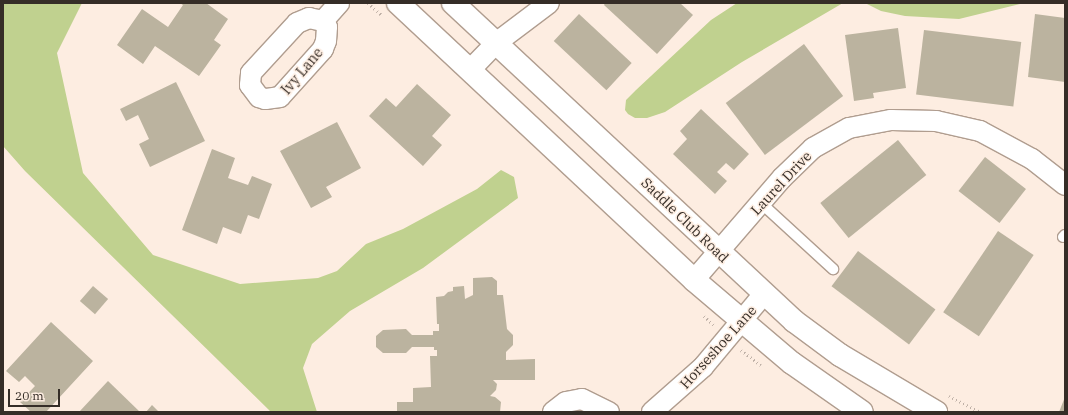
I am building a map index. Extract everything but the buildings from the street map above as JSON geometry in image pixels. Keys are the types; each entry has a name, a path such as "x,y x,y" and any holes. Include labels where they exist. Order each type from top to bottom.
{"street":[{"path":"323,21 339,3"},
{"path":"398,3 694,280 741,322 792,363 862,412"},
{"name":"Saddle Club Road","path":"453,3 763,295 840,355 941,403"},
{"path":"470,70 496,43 549,3"},
{"name":"Laurel Drive","path":"694,280 761,203 813,148 849,128 891,120 936,121 980,131 1032,159 1065,185"},
{"name":"Horseshoe Lane","path":"652,412 703,367 763,295"},
{"path":"553,412 566,402 582,399 609,412"}],"lane":[{"path":"761,203 833,270"}],"path":[{"path":"941,403 980,412"}],"shaded area":[{"path":"3,3 82,3 57,53 83,173 153,255 240,284 318,278 337,271 366,244 403,229 477,189 501,170 514,177 518,198 423,268 350,311 312,344 303,368 317,412 271,412 25,171 3,146"},
{"path":"737,3 843,3 742,62 665,112 647,118 635,118 628,114 625,110 626,100 711,20"},
{"path":"865,3 1024,3 959,19 905,16 881,11"}]}
